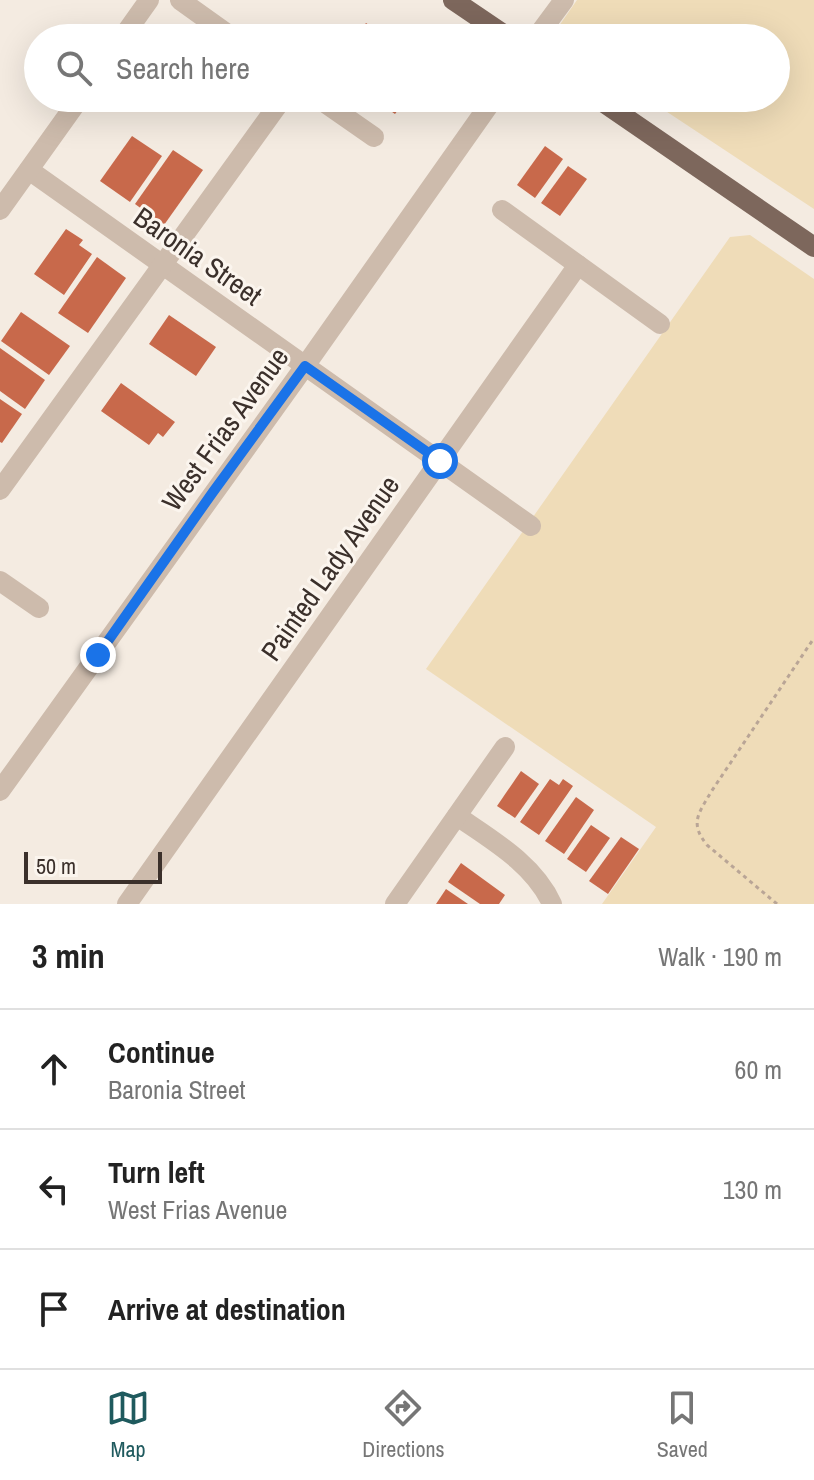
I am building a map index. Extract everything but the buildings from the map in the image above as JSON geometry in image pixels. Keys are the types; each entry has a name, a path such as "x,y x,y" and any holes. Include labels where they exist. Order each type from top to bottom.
{"main road":[{"path":"453,0 488,24"},
{"path":"617,112 814,247"}],"street":[{"path":"132,24 149,0"},
{"path":"180,0 213,24"},
{"path":"546,24 564,0"},
{"path":"0,210 70,112"},
{"path":"0,490 273,112"},
{"path":"338,112 374,137"},
{"name":"West Frias Avenue","path":"0,791 484,112"},
{"name":"Baronia Street","path":"29,170 531,526"},
{"path":"502,210 660,324"},
{"name":"Painted Lady Avenue","path":"127,904 578,265"},
{"path":"0,581 39,608"},
{"path":"395,904 505,747"},
{"path":"457,816 511,853 547,892 552,904"}],"path":[{"path":"777,904 707,845 698,835 696,824 711,792 814,638"}],"sand":[{"path":"577,0 814,0 814,209 667,112 790,112 790,24 560,24"},
{"path":"750,235 814,279 814,904 602,904 656,827 426,669 730,237"}],"route":[{"path":"98,655 305,366 440,461"}]}
